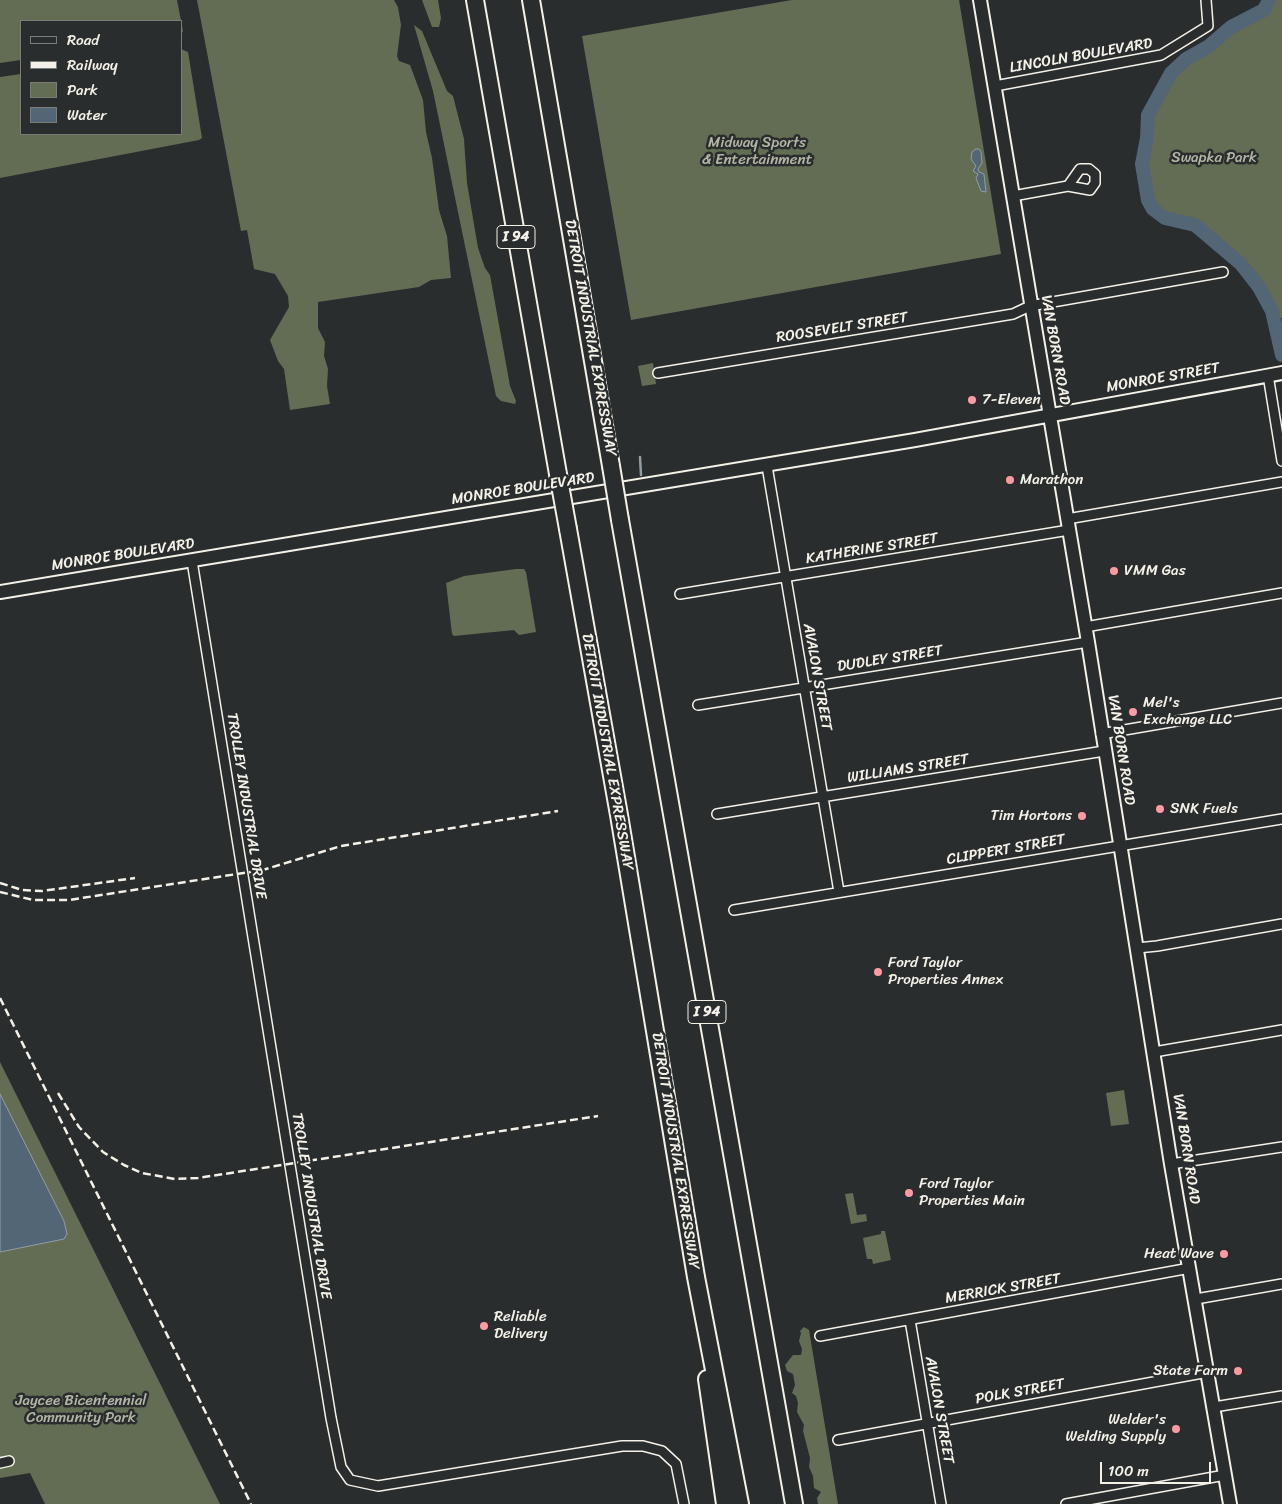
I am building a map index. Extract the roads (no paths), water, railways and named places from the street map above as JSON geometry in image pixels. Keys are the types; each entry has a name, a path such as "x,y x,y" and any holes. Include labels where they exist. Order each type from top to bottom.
{"highway":[{"name":"DETROIT INDUSTRIAL EXPRESSWAY","path":"475,0 619,815 696,1277 740,1504"},
{"name":"DETROIT INDUSTRIAL EXPRESSWAY","path":"531,0 620,520 794,1504"},
{"path":"696,1277 706,1372 725,1504"},
{"path":"779,1420 803,1504"}],"main road":[{"name":"VAN BORN ROAD","path":"980,0 1088,642 1101,734 1171,1164 1196,1299 1230,1504"},
{"name":"MONROE STREET","path":"1050,416 1068,411 1275,374"},
{"name":"MONROE BOULEVARD","path":"0,592 767,466 1050,416"}],"street":[{"name":"LINCOLN BOULEVARD","path":"995,86 1161,55 1205,30 1210,21 1206,0"},
{"path":"1013,196 1068,186"},
{"name":"ROOSEVELT STREET","path":"658,373 1013,314 1030,306 1223,272"},
{"path":"1275,374 1282,461"},
{"name":"AVALON STREET","path":"767,466 839,892"},
{"name":"KATHERINE STREET","path":"680,594 786,577 1068,525 1282,482"},
{"name":"TROLLEY INDUSTRIAL DRIVE","path":"192,561 333,1428 341,1467 350,1480 378,1486 622,1446 643,1446 662,1451 676,1464 684,1504"},
{"path":"1085,628 1282,593"},
{"name":"DUDLEY STREET","path":"698,705 1088,642"},
{"path":"1101,734 1282,704"},
{"name":"WILLIAMS STREET","path":"716,814 1104,751"},
{"name":"CLIPPERT STREET","path":"734,910 1282,819"},
{"path":"1137,948 1282,924"},
{"path":"1154,1052 1282,1030"},
{"path":"1171,1164 1282,1147"},
{"name":"MERRICK STREET","path":"820,1336 1190,1268"},
{"path":"1196,1299 1282,1284"},
{"name":"AVALON STREET","path":"910,1320 941,1504"},
{"name":"POLK STREET","path":"838,1440 1208,1372"},
{"path":"1214,1407 1282,1396"},
{"path":"1066,1504 1225,1475"}],"water":[{"path":"979,149 981,152 982,163 978,169 979,172 984,174 986,192 981,191 976,178 978,174 973,171 976,166 971,159 972,152"},
{"path":"0,1094 64,1221 67,1234 64,1239 0,1252"}],"waterway":[{"path":"1269,0 1264,10 1231,27 1209,46 1186,59 1171,73 1148,115 1147,138 1142,164 1148,200 1153,209 1165,218 1195,225 1241,264 1259,287 1272,311 1282,355"},
{"path":"640,457 641,475"}],"railway":[{"path":"0,892 33,900 69,900 263,870 341,846 558,811"},
{"path":"0,883 22,890 42,891 135,878"},
{"path":"0,998 251,1504"},
{"path":"58,1093 79,1127 103,1152 142,1173 175,1179 198,1178 598,1116"}],"place":[{"name":"7-Eleven","path":"972,400"},
{"name":"Marathon","path":"1010,480"},
{"name":"VMM Gas","path":"1114,571"},
{"name":"Mel's Exchange LLC","path":"1133,712"},
{"name":"SNK Fuels","path":"1160,809"},
{"name":"Tim Hortons","path":"1082,816"},
{"name":"Ford Taylor Properties Annex","path":"878,972"},
{"name":"Ford Taylor Properties Main","path":"909,1193"},
{"name":"Heat Wave","path":"1224,1254"},
{"name":"Reliable Delivery","path":"484,1326"},
{"name":"State Farm","path":"1238,1371"},
{"name":"Welder's Welding Supply","path":"1176,1429"}],"park label":[{"name":"Midway Sports & Entertainment","path":"757,152"},
{"name":"Swapka Park","path":"1214,158"},
{"name":"Jaycee Bicentennial Community Park","path":"81,1410"}]}
